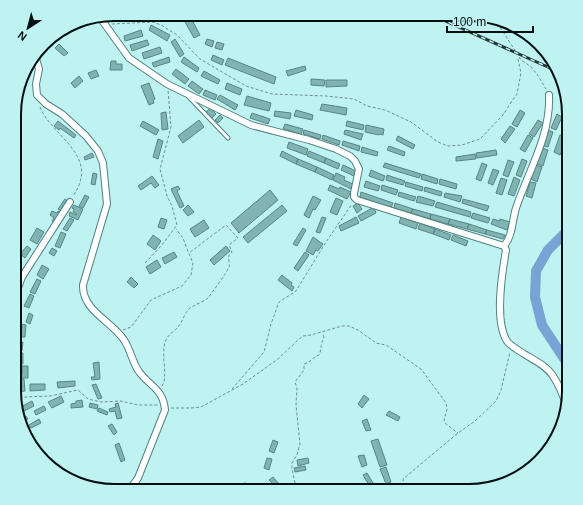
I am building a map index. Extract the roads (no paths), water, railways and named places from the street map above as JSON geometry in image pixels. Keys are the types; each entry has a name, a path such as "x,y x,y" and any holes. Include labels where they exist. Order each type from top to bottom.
{"street":[{"path":"103,22 130,58 167,84 252,125 309,140 336,149 350,156 360,169 354,197 391,211 504,246"},
{"path":"37,61 39,69 36,84 37,95 46,104 62,114 86,136 98,151 103,163 107,204 82,287 86,299 91,308 125,340 141,374 158,391 164,402 165,410 160,424 138,478 133,484"},
{"path":"504,246 510,237 516,210 544,135 549,107 548,95"},
{"path":"21,280 70,202"},
{"path":"504,246 506,250 500,294 502,330 507,341 512,346 544,366 553,375 562,394"}],"lane":[{"path":"185,93 228,138"}],"waterway":[{"path":"562,236 548,250 536,271 535,297 542,325 562,355"}],"railway":[{"path":"445,21 549,68"}]}
